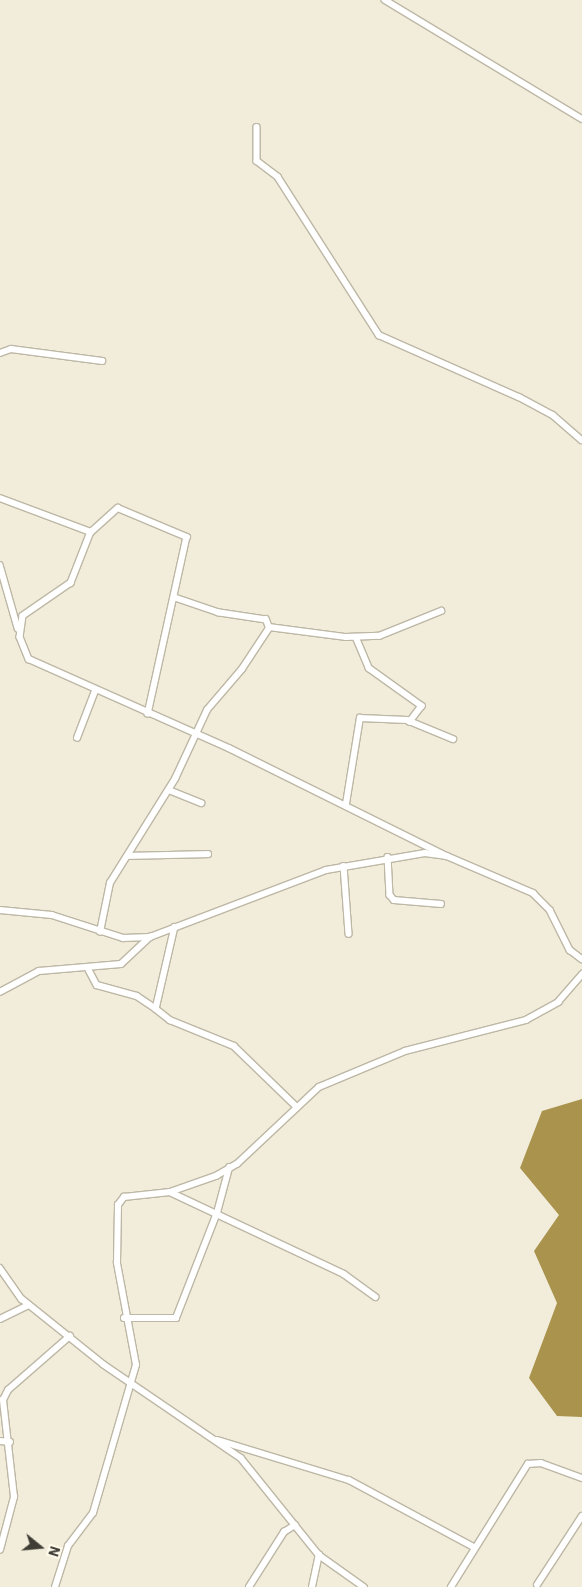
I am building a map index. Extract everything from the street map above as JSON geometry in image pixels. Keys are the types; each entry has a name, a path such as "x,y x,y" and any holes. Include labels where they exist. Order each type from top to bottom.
{"street":[{"path":"385,0 582,119"},
{"path":"257,127 257,161 278,177 379,335 519,396 553,415 582,440"},
{"path":"0,353 11,349 102,361"},
{"path":"0,498 91,532"},
{"path":"20,637 19,625 32,606 71,582 91,532 118,508 184,534 187,537 175,598 148,714"},
{"path":"0,565 23,650 39,666 198,735 346,804 446,856 532,893 550,910 570,950 582,959"},
{"path":"175,598 219,613 266,620 269,627"},
{"path":"269,627 356,637 379,636 441,611"},
{"path":"100,932 105,893 169,790 198,735 214,698 242,669 269,627"},
{"path":"356,637 369,668 422,706 410,722"},
{"path":"77,738 96,691"},
{"path":"346,804 360,718 410,722 453,739"},
{"path":"169,790 201,803"},
{"path":"0,910 52,915 123,938 150,937 344,866 388,857 426,853 446,856"},
{"path":"128,856 208,854"},
{"path":"388,857 390,894 394,900 441,904"},
{"path":"344,866 349,934"},
{"path":"156,1009 175,927"},
{"path":"0,992 39,970 89,970 121,964 150,937"},
{"path":"89,970 98,985 137,996 170,1020 234,1046 297,1107"},
{"path":"55,1587 68,1546 93,1513 136,1364 124,1318 117,1263 118,1205 124,1196 170,1192 229,1168 319,1087 406,1052 526,1020 558,1002 582,974"},
{"path":"124,1318 176,1318 217,1213 229,1168"},
{"path":"170,1192 348,1276 376,1297"},
{"path":"0,1268 29,1305 103,1364 131,1380 213,1440 241,1458 319,1555 364,1587"},
{"path":"0,1319 29,1305"},
{"path":"0,1550 14,1497 10,1442 3,1400 8,1390 70,1336"},
{"path":"213,1440 349,1480 474,1547"},
{"path":"0,1441 10,1442"},
{"path":"451,1587 474,1547 531,1463 582,1478"},
{"path":"537,1585 582,1516"},
{"path":"249,1587 284,1532 295,1525"},
{"path":"312,1587 319,1555"}],"shaded area":[{"path":"582,1099 582,1417 557,1416 529,1378 557,1303 534,1251 559,1215 520,1168 542,1111"}]}
